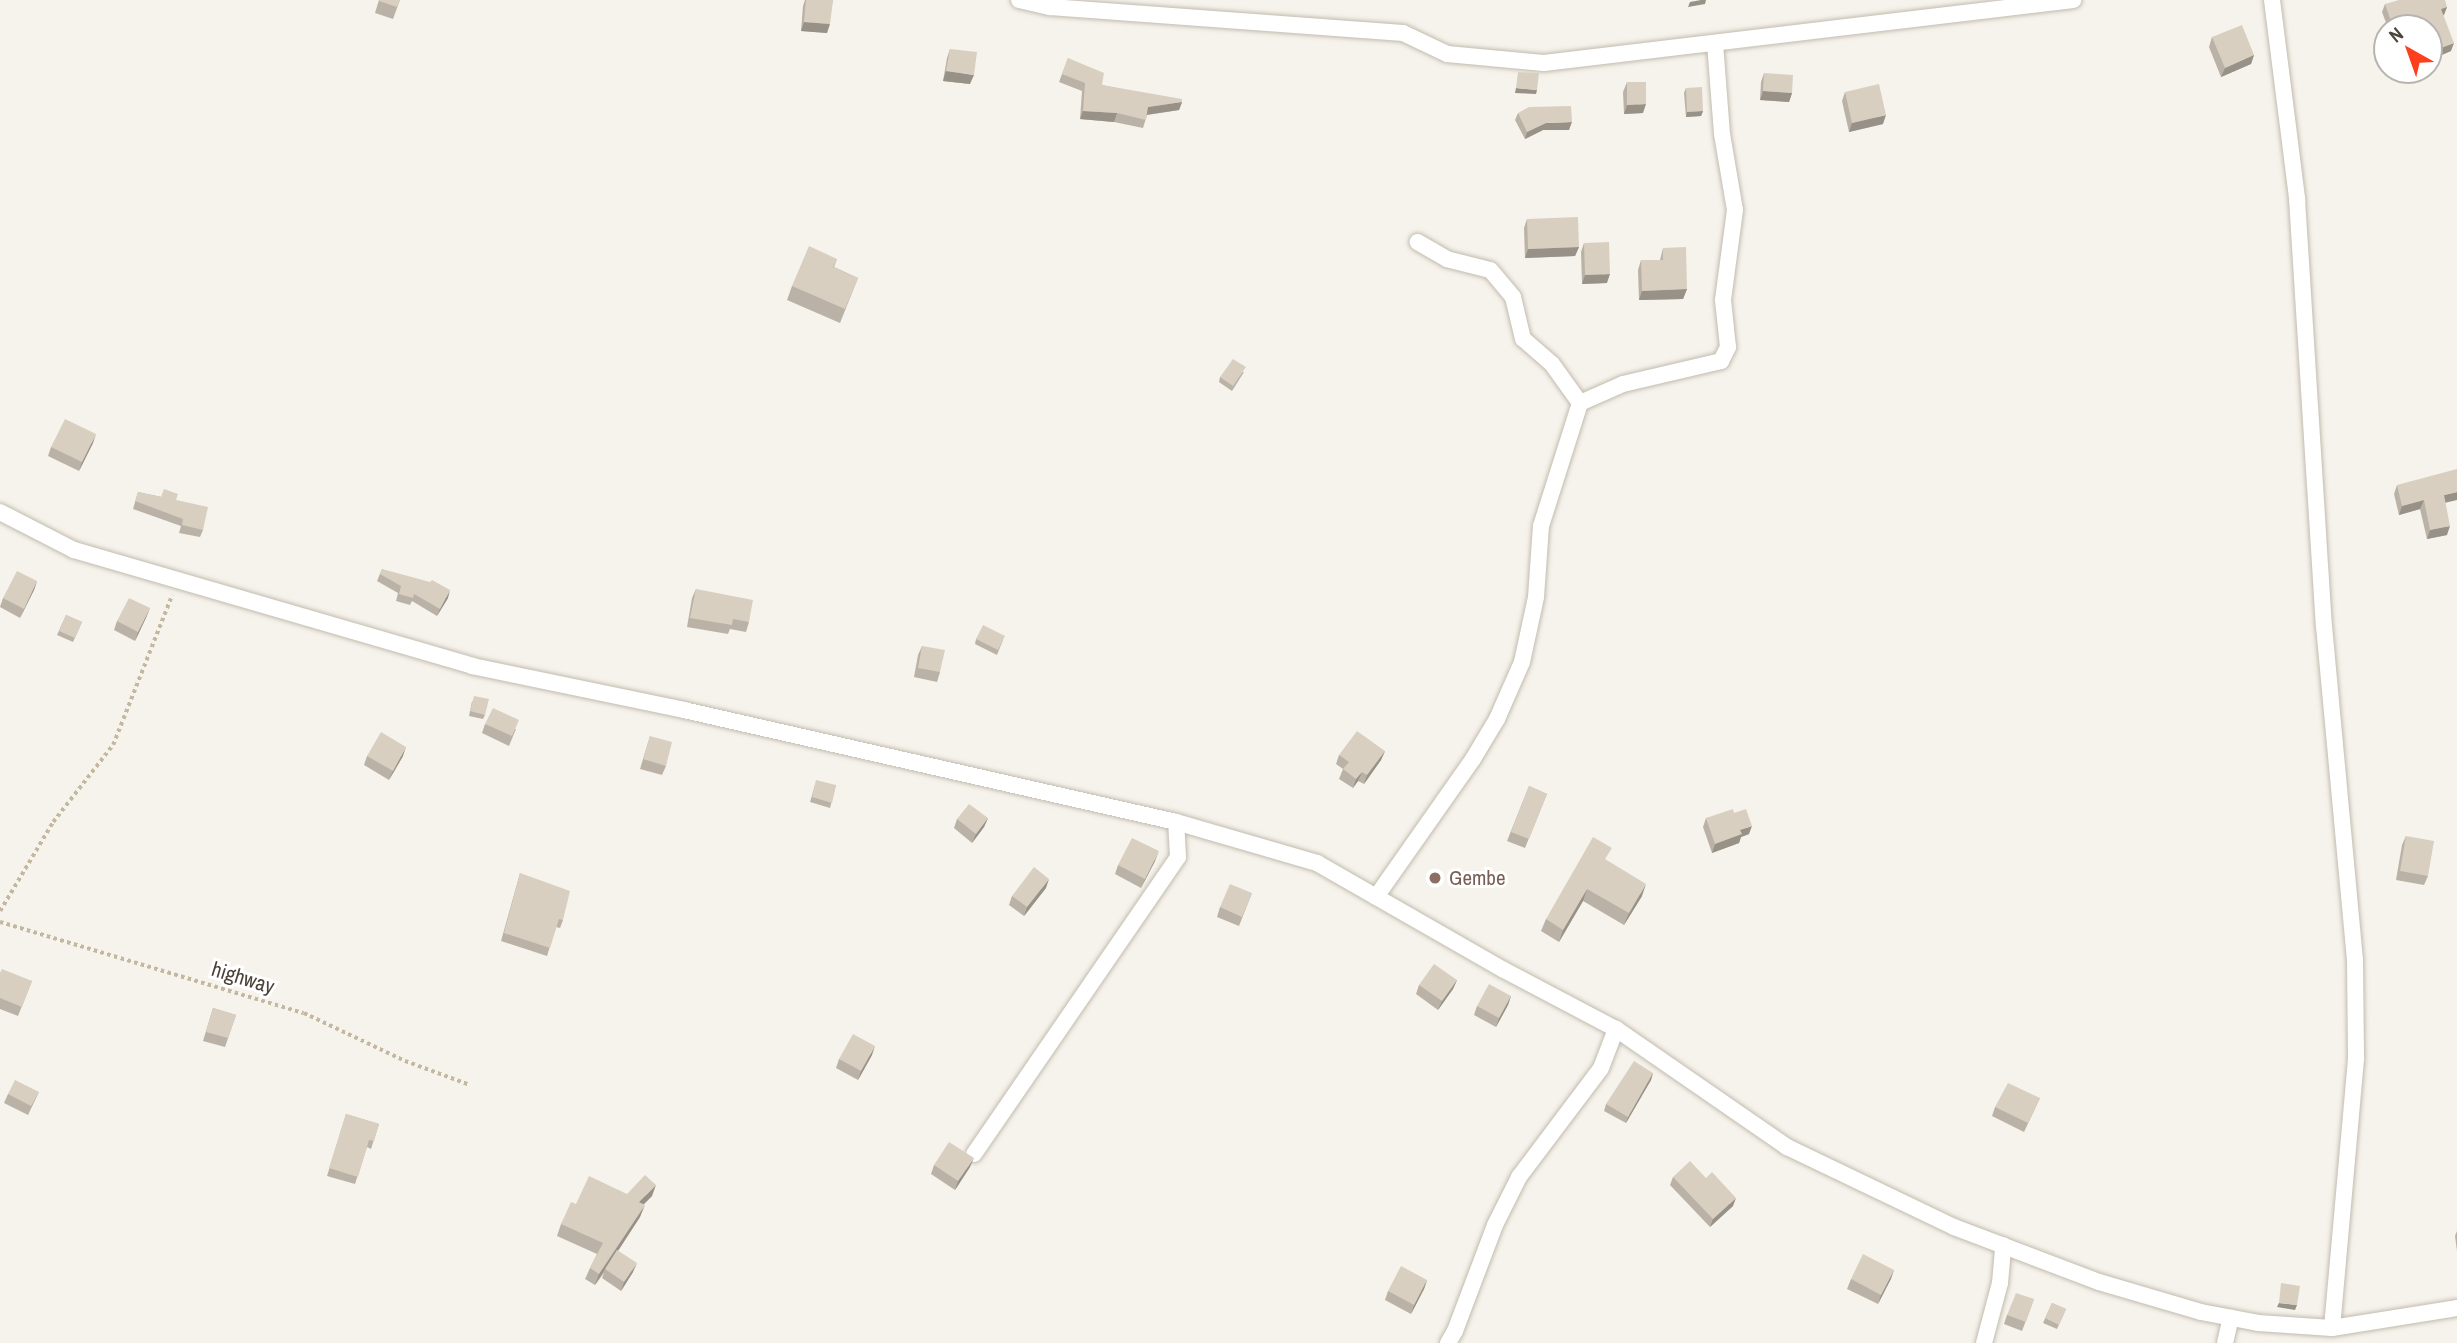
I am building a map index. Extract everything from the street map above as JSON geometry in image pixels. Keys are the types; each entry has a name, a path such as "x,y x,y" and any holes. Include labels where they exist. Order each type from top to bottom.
{"street":[{"path":"1019,0 1050,7 1404,33 1447,54 1544,63 2073,0"},
{"path":"2272,0 2297,199 2323,612 2355,960 2356,1059 2332,1328"},
{"path":"1376,897 1473,759 1497,719 1522,662 1536,597 1541,526 1580,403 1623,384 1721,361 1728,347 1723,300 1735,211 1722,134 1715,43"},
{"path":"1417,242 1447,259 1490,270 1513,297 1522,340 1552,364 1580,403"},
{"path":"0,512 74,550 472,666 698,713 1176,822 1317,863 1504,970 1616,1029 1787,1147 1954,1227 2099,1282 2231,1318 2332,1328 2457,1308"},
{"path":"974,1154 1178,857 1176,822"},
{"path":"1448,1343 1495,1225 1519,1177 1601,1068 1616,1029"},
{"path":"1984,1343 2000,1283 2003,1245"},
{"path":"2225,1343 2231,1318"}],"path":[{"path":"0,911 53,822 113,745 177,582"},
{"name":"highway","path":"0,922 304,1013 405,1060 470,1085"}],"building":[{"path":"380,0 400,0 397,7"},
{"path":"806,0 833,0 830,24 804,22"},
{"path":"2399,0 2445,0 2447,7 2441,9 2443,14 2388,14 2385,4"},
{"path":"2443,14 2454,43 2443,47"},
{"path":"2242,25 2254,55 2225,68 2212,37"},
{"path":"950,49 977,52 974,75 946,71"},
{"path":"1068,58 1104,73 1102,85 1182,99 1182,102 1148,107 1146,120 1117,113 1083,111 1085,83 1062,74"},
{"path":"1518,72 1539,73 1537,90 1516,88"},
{"path":"1764,73 1793,75 1792,93 1763,91"},
{"path":"1627,82 1646,82 1646,104 1627,105"},
{"path":"1879,84 1886,115 1852,123 1845,92"},
{"path":"1702,87 1703,111 1687,112 1686,88"},
{"path":"1571,106 1572,122 1546,123 1527,132 1518,113 1529,107"},
{"path":"1578,217 1579,247 1528,249 1527,219"},
{"path":"1609,242 1610,274 1585,275 1584,243"},
{"path":"809,246 837,259 833,267 858,278 845,309 792,286"},
{"path":"1686,247 1687,289 1642,291 1641,260 1663,260 1663,248"},
{"path":"1233,359 1246,367 1233,386 1220,377"},
{"path":"65,419 96,434 82,462 51,447"},
{"path":"2457,469 2457,492 2444,495 2450,526 2430,530 2424,500 2402,506 2397,485"},
{"path":"164,489 178,494 176,500 208,507 203,530 182,525 183,519 135,501 138,492 161,497"},
{"path":"382,569 430,582 432,580 450,590 440,609 414,594 413,598 399,594 401,586 380,574"},
{"path":"17,571 37,581 24,609 3,598"},
{"path":"696,589 753,600 749,622 733,619 732,625 690,618"},
{"path":"129,598 150,608 138,632 117,621"},
{"path":"66,615 82,622 75,638 59,631"},
{"path":"983,625 1005,636 998,650 976,639"},
{"path":"922,646 945,650 940,672 918,668"},
{"path":"474,696 489,699 485,715 470,711"},
{"path":"493,708 519,720 512,736 485,724"},
{"path":"1357,731 1385,751 1367,775 1362,772 1356,779 1343,769 1349,762 1339,755"},
{"path":"381,732 406,747 393,771 367,756"},
{"path":"650,736 672,742 666,766 643,759"},
{"path":"816,780 836,785 832,803 812,797"},
{"path":"1529,786 1547,794 1529,839 1511,832"},
{"path":"969,804 988,818 976,834 957,819"},
{"path":"1733,809 1734,813 1746,809 1752,826 1740,830 1742,834 1715,844 1706,818"},
{"path":"2406,836 2434,841 2428,876 2400,871"},
{"path":"1593,837 1612,848 1605,859 1646,884 1629,913 1587,889 1563,930 1546,919"},
{"path":"1132,838 1159,851 1145,879 1118,865"},
{"path":"1034,867 1049,879 1027,907 1012,896"},
{"path":"520,873 570,891 563,920 559,919 550,948 504,933"},
{"path":"1230,884 1252,893 1242,917 1220,907"},
{"path":"1434,964 1457,980 1442,1001 1419,985"},
{"path":"2,969 32,981 22,1007 0,998"},
{"path":"1489,984 1511,996 1499,1018 1477,1006"},
{"path":"213,1008 236,1015 228,1038 206,1032"},
{"path":"853,1034 875,1046 861,1071 839,1059"},
{"path":"1634,1061 1653,1073 1628,1117 1606,1104"},
{"path":"15,1080 39,1092 31,1106 8,1094"},
{"path":"2008,1083 2040,1098 2028,1123 1995,1107"},
{"path":"346,1114 379,1124 374,1141 369,1140 358,1177 329,1168"},
{"path":"949,1142 974,1158 958,1181 934,1165"},
{"path":"1690,1161 1706,1178 1712,1172 1736,1198 1713,1219 1673,1177"},
{"path":"645,1175 656,1185 639,1202 645,1205 599,1274 590,1268 603,1243 561,1224 571,1202 576,1204 589,1176 627,1194"},
{"path":"617,1250 637,1263 624,1282 605,1269"},
{"path":"1863,1254 1894,1270 1881,1295 1851,1279"},
{"path":"1401,1266 1427,1280 1414,1305 1388,1291"},
{"path":"2281,1283 2300,1286 2297,1305 2279,1303"},
{"path":"2016,1293 2034,1299 2026,1322 2007,1315"},
{"path":"2052,1303 2066,1309 2059,1325 2045,1318"}],"place":[{"name":"Gembe","path":"1435,878"}]}
